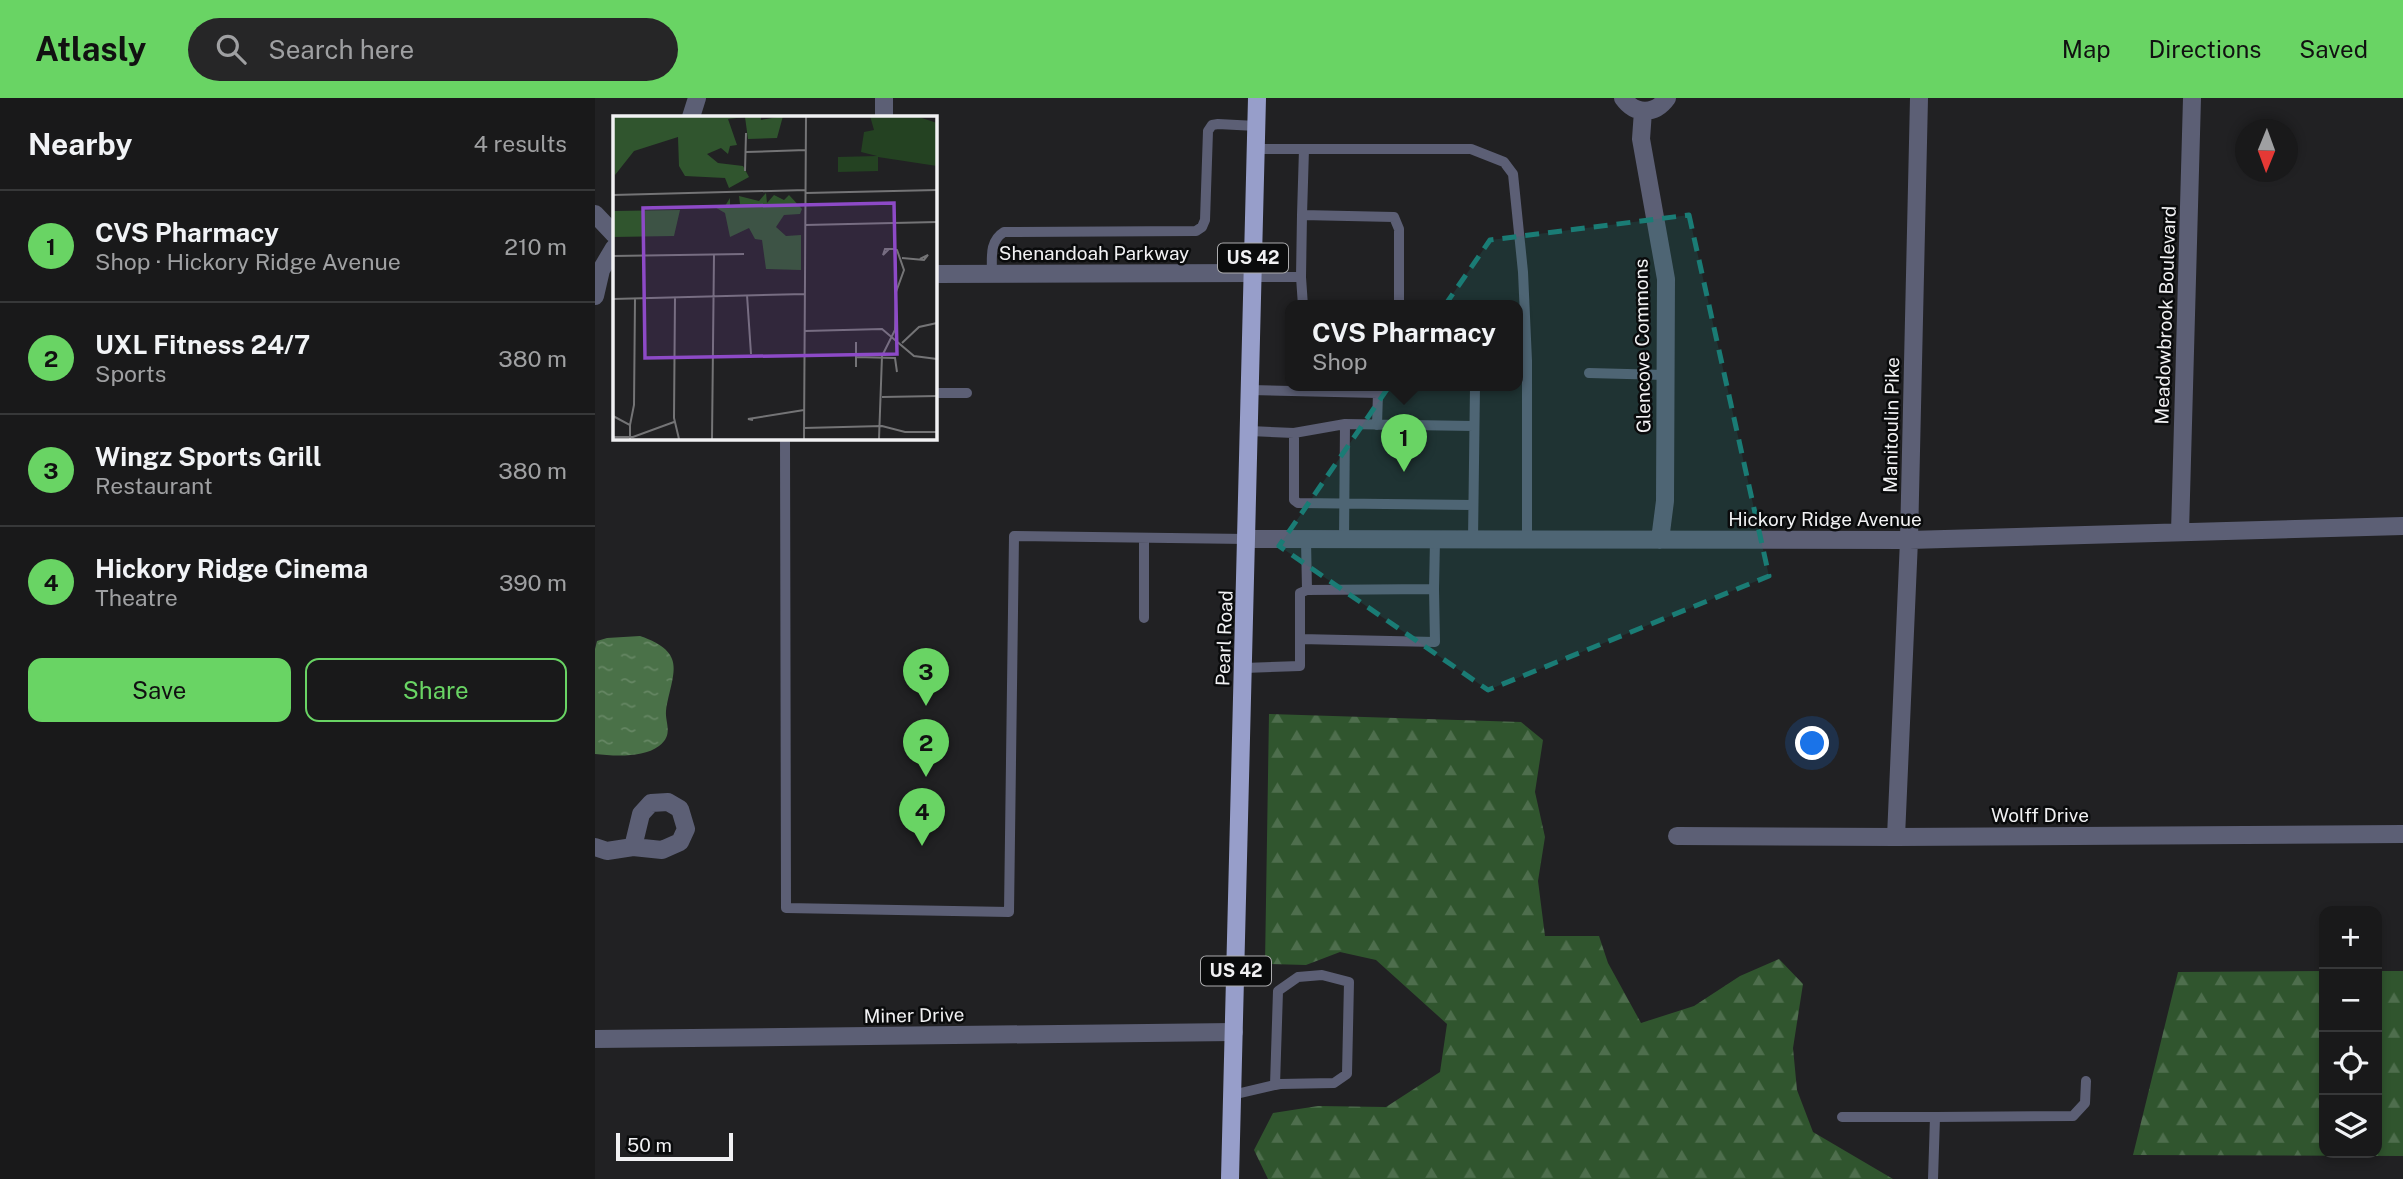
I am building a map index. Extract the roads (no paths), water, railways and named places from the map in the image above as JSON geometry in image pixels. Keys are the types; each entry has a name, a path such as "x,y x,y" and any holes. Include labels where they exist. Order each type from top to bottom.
{"main road":[{"name":"Pearl Road","path":"1230,1179 1257,98"}],"street":[{"path":"691,116 697,98"},
{"path":"884,98 884,116"},
{"path":"1623,98 1629,106 1643,111 1659,107 1667,98"},
{"name":"Manitoulin Pike","path":"1896,837 1909,540 1919,98"},
{"name":"Meadowbrook Boulevard","path":"2180,533 2192,98"},
{"name":"Glencove Commons","path":"1643,111 1641,139 1666,279 1665,502 1660,540"},
{"path":"595,214 613,233"},
{"path":"595,296 601,270 613,250"},
{"name":"Shenandoah Parkway","path":"936,274 1253,275"},
{"name":"Hickory Ridge Avenue","path":"1248,539 1909,540 2403,526"},
{"name":"Wolff Drive","path":"1677,836 2403,834"},
{"path":"595,847 607,851 633,847"},
{"name":"Miner Drive","path":"595,1039 1234,1032"}],"lane":[{"path":"992,274 992,246 997,236 1004,232 1196,231 1202,227 1205,220 1208,131 1212,125 1218,124 1256,126"},
{"path":"1256,149 1471,149 1504,162 1513,174 1523,272 1527,540"},
{"path":"1303,300 1304,149"},
{"path":"1302,215 1394,217 1399,229 1399,300"},
{"path":"1253,275 1301,277"},
{"path":"1588,373 1665,375"},
{"path":"1250,390 1285,390"},
{"path":"1377,425 1378,391"},
{"path":"1473,540 1475,391"},
{"path":"936,393 967,393"},
{"path":"1250,431 1294,433 1345,424 1474,426"},
{"path":"1344,540 1345,424"},
{"path":"1294,433 1294,500 1298,503 1473,505"},
{"path":"785,439 786,908 1009,912 1014,536 1248,539"},
{"path":"1144,538 1144,618"},
{"path":"1306,540 1307,590"},
{"path":"1300,639 1435,642 1435,540"},
{"path":"1244,668 1300,666 1300,593 1307,590 1434,589"},
{"path":"1233,1095 1275,1085 1334,1083 1347,1074 1349,982 1322,975 1298,977 1278,991 1275,1085"},
{"path":"1842,1117 2073,1116 2085,1102 2086,1081"},
{"path":"1933,1179 1935,1117"}],"water":[{"path":"640,636 666,650 674,666 666,711 666,738 659,746 645,753 619,756 595,754 597,641"}],"place":[{"name":"CVS Pharmacy","path":"1404,472"},
{"name":"Wingz Sports Grill","path":"926,706"},
{"name":"UXL Fitness 24/7","path":"926,777"},
{"name":"Hickory Ridge Cinema","path":"922,846"}]}
